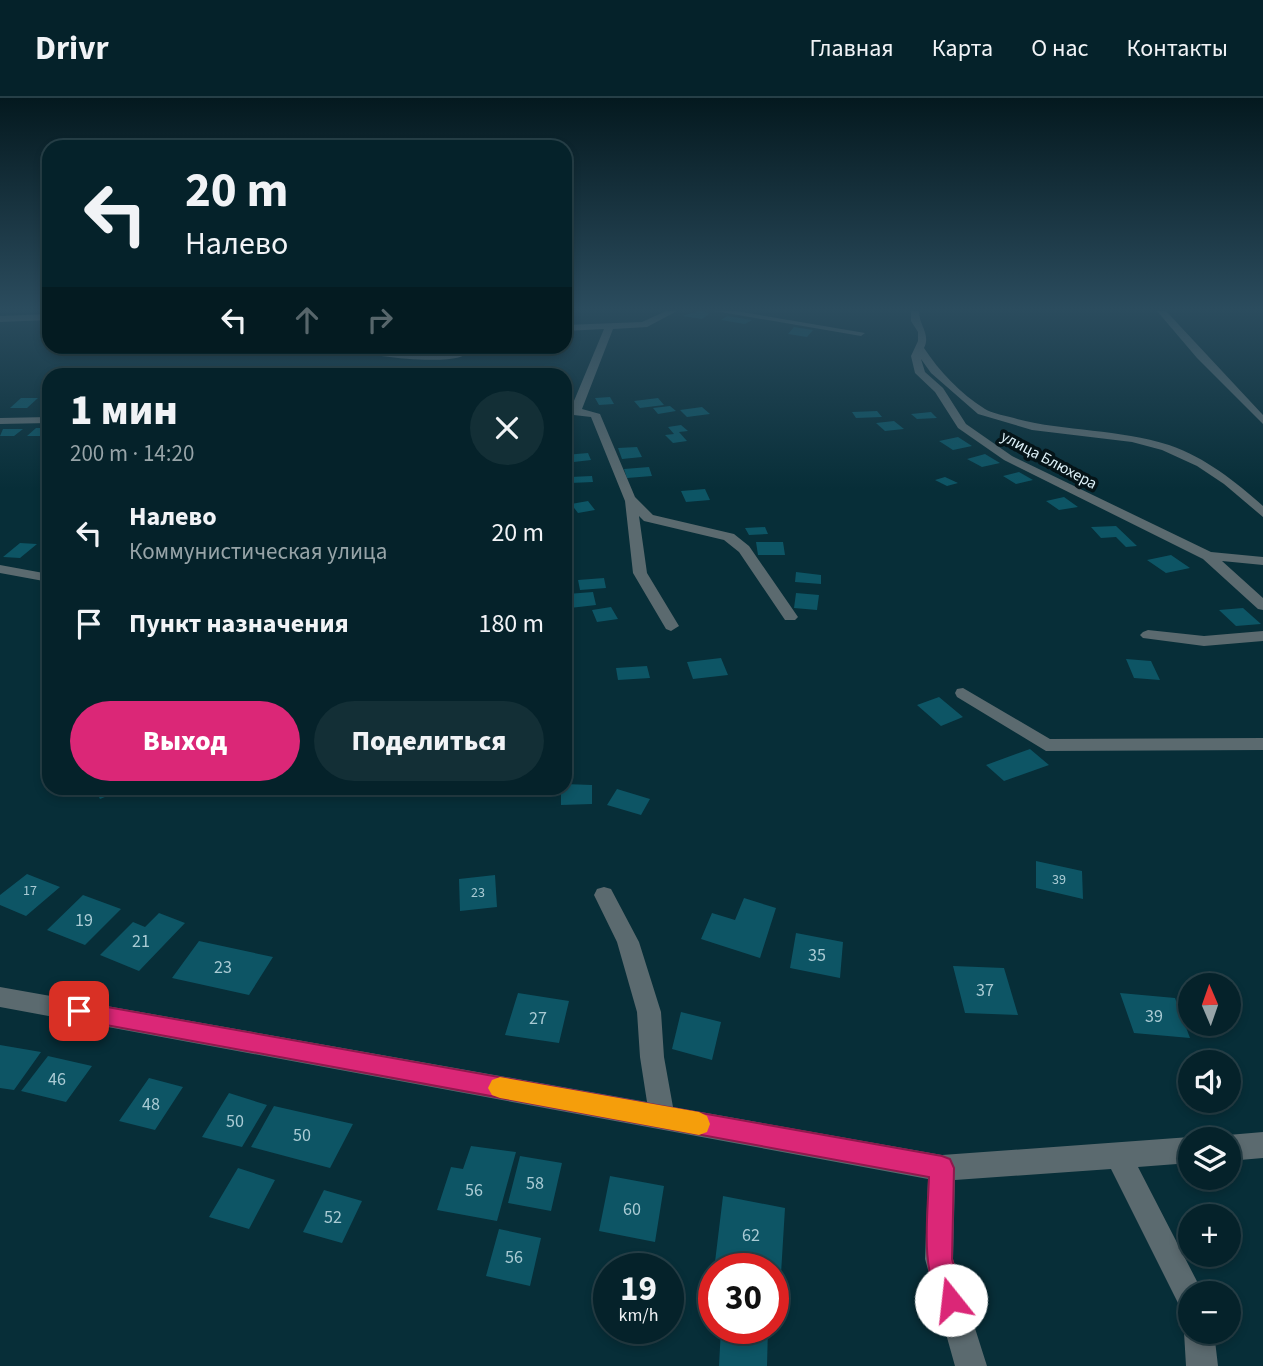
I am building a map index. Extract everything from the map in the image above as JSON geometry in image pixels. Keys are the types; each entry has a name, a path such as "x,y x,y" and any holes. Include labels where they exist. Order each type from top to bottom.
{"street":[{"path":"572,409 590,370"},
{"name":"улица Блюхера","path":"919,370 939,390 962,426 1008,458 1208,556"},
{"path":"933,370 982,412 1032,428 1132,439 1166,448 1201,464 1228,481 1263,513"},
{"path":"1214,370 1263,421"},
{"path":"572,411 595,414 631,500 640,573 671,626"},
{"path":"0,421 42,420"},
{"path":"631,500 649,518 692,526 729,537 744,548 790,617"},
{"path":"1208,556 1263,561"},
{"path":"1208,556 1263,606"},
{"path":"0,569 42,577"},
{"path":"1147,635 1204,641 1263,636"},
{"path":"963,693 1046,745 1263,744"},
{"path":"604,895 628,942 649,1012 652,1057 662,1117"},
{"path":"0,997 942,1168 1178,1151"},
{"path":"1241,1147 1263,1145"},
{"path":"1118,1155 1182,1281"},
{"path":"942,1168 939,1259 971,1366"},
{"path":"1200,1344 1202,1366"}],"building":[{"path":"610,397 614,404 599,405 595,398"},
{"path":"21,398 38,398 27,408 10,408"},
{"path":"658,398 664,405 640,408 634,401"},
{"path":"670,406 676,411 658,414 653,408"},
{"path":"702,407 710,414 687,417 680,410"},
{"path":"877,411 882,417 856,418 852,412"},
{"path":"931,412 937,418 917,419 911,414"},
{"path":"894,421 904,429 885,431 876,423"},
{"path":"681,425 688,431 679,432 687,441 673,443 665,435 674,434 668,427"},
{"path":"36,428 42,428 42,436 27,436"},
{"path":"3,429 23,429 14,436 0,436"},
{"path":"958,437 972,446 953,450 939,441"},
{"path":"637,447 642,457 622,459 618,448"},
{"path":"588,453 591,460 572,462 572,454"},
{"path":"985,454 1000,463 982,467 967,459"},
{"path":"649,467 652,476 627,478 624,469"},
{"path":"1019,472 1033,480 1016,484 1003,476"},
{"path":"592,476 593,482 572,483 572,477"},
{"path":"945,477 958,483 947,486 935,480"},
{"path":"705,489 710,500 686,502 681,491"},
{"path":"1064,497 1078,507 1059,510 1046,501"},
{"path":"588,501 595,510 578,513 572,504"},
{"path":"1116,526 1137,546 1126,547 1116,537 1101,538 1091,527"},
{"path":"765,527 768,534 749,535 745,528"},
{"path":"756,542 783,542 785,555 758,555"},
{"path":"20,543 37,544 20,558 3,557"},
{"path":"1171,555 1190,568 1166,573 1147,560"},
{"path":"796,572 821,575 821,584 795,582"},
{"path":"604,578 606,588 580,590 578,580"},
{"path":"593,592 596,605 572,608 572,594"},
{"path":"796,593 819,595 817,610 794,608"},
{"path":"611,607 618,619 597,622 592,610"},
{"path":"1243,608 1261,624 1236,626 1219,610"},
{"path":"721,658 728,675 693,679 687,662"},
{"path":"1126,659 1151,661 1160,680 1134,678"},
{"path":"647,666 650,678 618,680 616,668"},
{"path":"939,697 963,717 941,726 917,705"},
{"path":"1030,749 1049,765 1004,781 986,765"},
{"path":"572,784 592,785 592,804 561,805 561,795 572,795"},
{"path":"617,789 650,799 641,815 607,805"},
{"path":"1036,861 1082,871 1083,899 1036,888"},
{"path":"27,874 60,887 26,916 0,905 0,895"},
{"path":"495,875 497,907 460,911 459,879"},
{"path":"83,895 121,909 85,945 47,930"},
{"path":"744,898 776,908 760,958 701,939 712,913 735,920"},
{"path":"159,913 185,923 139,971 100,955 133,922 145,927"},
{"path":"796,933 843,942 840,978 790,968"},
{"path":"199,941 273,957 249,995 172,978"},
{"path":"953,966 1004,968 1018,1015 965,1013"},
{"path":"518,993 569,1001 559,1043 505,1035"},
{"path":"1120,993 1175,998 1178,1006 1178,1036 1190,1038 1134,1033"},
{"path":"681,1012 721,1022 712,1060 672,1049"},
{"path":"0,1045 41,1052 14,1090 0,1088"},
{"path":"48,1056 92,1066 66,1102 21,1091"},
{"path":"149,1078 183,1087 155,1130 119,1121"},
{"path":"229,1093 267,1105 242,1147 202,1137"},
{"path":"274,1106 353,1124 330,1168 251,1147"},
{"path":"471,1146 516,1152 497,1221 437,1210 451,1167 463,1169"},
{"path":"520,1156 562,1163 551,1211 508,1203"},
{"path":"238,1168 275,1180 249,1229 209,1217"},
{"path":"610,1176 664,1186 655,1242 599,1231"},
{"path":"324,1190 362,1201 342,1243 303,1232"},
{"path":"723,1196 785,1208 782,1253 716,1253"},
{"path":"499,1229 541,1238 530,1286 486,1276"},
{"path":"720,1344 768,1344 767,1366 719,1366"}],"slow traffic":[{"path":"500,1088 699,1124"}],"route":[{"path":"79,1011 942,1168 939,1259 951,1300"}]}
